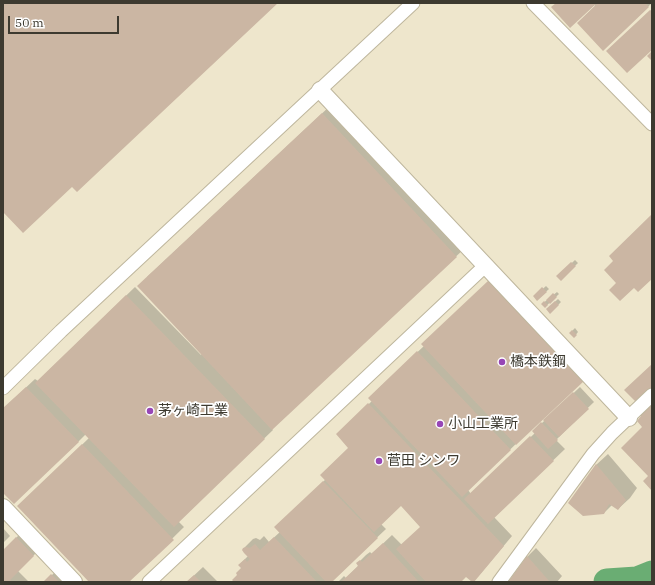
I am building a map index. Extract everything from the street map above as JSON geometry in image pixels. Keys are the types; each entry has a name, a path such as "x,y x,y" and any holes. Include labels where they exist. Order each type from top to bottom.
{"street":[{"path":"3,388 61,331 413,3"},
{"path":"533,3 651,123"},
{"path":"320,90 629,418"},
{"path":"149,582 486,266"},
{"path":"499,582 593,454 612,433 652,395"},
{"path":"3,507 74,582"}],"building":[{"path":"3,3 278,3 77,192 72,187 23,233 3,212"},
{"path":"556,3 597,3 570,28 551,7"},
{"path":"598,3 645,3 649,7 603,51 577,23"},
{"path":"650,10 652,11 652,50 627,73 606,51"},
{"path":"652,51 652,61 647,56"},
{"path":"322,113 457,257 272,430 137,286"},
{"path":"652,214 652,279 638,292 634,288 620,301 609,290 616,283 604,270 613,261 609,256"},
{"path":"571,262 576,266 561,281 556,276"},
{"name":"橋本鉄鋼","path":"489,280 584,381 516,445 421,344"},
{"path":"542,287 547,292 537,301 533,296"},
{"path":"553,293 557,297 550,304 546,300"},
{"name":"茅ヶ崎工業","path":"126,295 265,439 174,527 35,383"},
{"path":"544,301 548,305 545,308 541,304"},
{"path":"555,301 559,305 550,314 546,309"},
{"path":"572,330 577,335 574,338 569,333"},
{"name":"小山工業所","path":"417,351 511,450 462,497 368,398"},
{"path":"652,364 652,387 636,402 624,390"},
{"path":"26,387 79,442 14,504 3,493 3,408"},
{"path":"573,392 589,409 559,437 543,420"},
{"path":"368,403 504,546 474,582 466,577 461,582 426,582 396,549 420,527 401,506 374,532 320,475 348,448 336,434"},
{"path":"652,404 652,491 643,481 648,476 621,448 642,427 637,421 641,416 640,415"},
{"path":"541,422 558,440 548,449 532,431"},
{"path":"530,436 554,461 488,524 464,499"},
{"path":"82,444 174,540 129,582 89,582 17,506"},
{"path":"596,464 626,500 618,510 609,504 604,514 583,516 568,503"},
{"path":"323,481 378,538 332,582 326,582 274,527"},
{"path":"16,537 34,556 10,580 12,582 3,582 3,550"},
{"path":"274,537 317,582 234,582 232,580 241,568 238,565 245,559 247,562 250,559 242,550 243,548 250,548 255,544 260,550"},
{"path":"383,543 419,582 341,582 358,566 356,563 360,560 362,562"},
{"path":"527,556 550,582 508,582"},
{"path":"51,574 59,582 43,582"},
{"path":"194,575 201,582 186,582"}],"waterway":[{"path":"607,582 637,580 652,574"}],"place":[{"name":"橋本鉄鋼","path":"502,362"},
{"name":"茅ヶ崎工業","path":"150,411"},
{"name":"小山工業所","path":"440,424"},
{"name":"菅田 シンワ","path":"379,461"}]}
